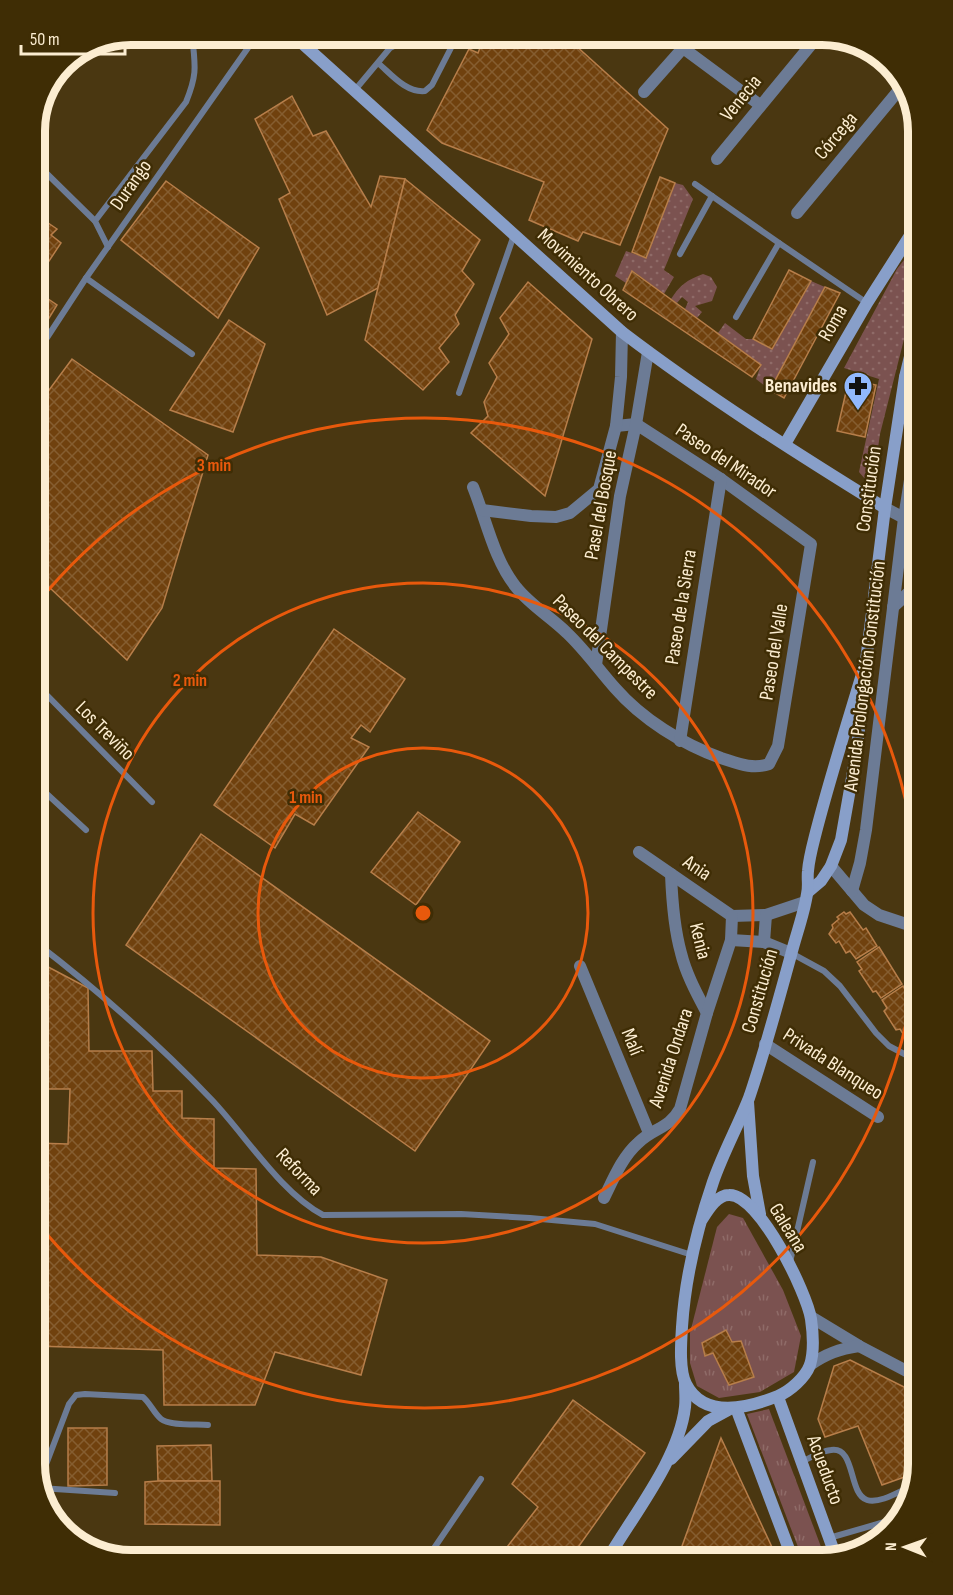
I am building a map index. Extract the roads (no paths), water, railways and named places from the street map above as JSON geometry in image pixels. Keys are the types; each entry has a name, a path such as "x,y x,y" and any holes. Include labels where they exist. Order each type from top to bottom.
{"street":[{"name":"Movimiento Obrero","path":"305,45 622,332 785,444 885,508"},
{"path":"680,45 760,105"},
{"name":"Venecia","path":"717,159 811,45"},
{"path":"644,92 683,48"},
{"name":"Córcega","path":"797,213 898,91"},
{"name":"Roma","path":"785,444 867,303 908,239"},
{"path":"482,510 556,517 570,513 599,489 616,426 621,377 622,332"},
{"name":"Pasel del Bosque","path":"596,665 620,496 636,424 648,352"},
{"name":"Constitución","path":"807,897 831,866 841,840 856,755 885,508 908,365"},
{"path":"905,377 908,382"},
{"path":"616,426 636,424"},
{"name":"Paseo del Mirador","path":"636,424 721,479 811,544"},
{"name":"Paseo de la Sierra","path":"680,741 721,479"},
{"name":"Paseo del Campestre","path":"473,487 494,545 516,588 568,634 617,691 680,741 743,765 761,767 769,764"},
{"path":"599,489 620,496"},
{"name":"Avenida Prolongación Constitución","path":"852,891 866,830 908,493"},
{"path":"885,508 904,518"},
{"name":"Paseo del Valle","path":"769,764 778,746 811,544"},
{"path":"893,607 908,593"},
{"name":"Constitución","path":"748,1100 807,897 808,870 816,831 866,661"},
{"name":"Ania","path":"639,852 732,916"},
{"path":"831,866 864,905 879,915 908,925"},
{"name":"Kenia","path":"671,874 681,953 690,980 707,1013"},
{"path":"732,916 766,915 807,897"},
{"path":"764,942 766,915"},
{"name":"Avenida Ondara","path":"604,1198 627,1155 636,1144 649,1133 666,1126 680,1109 707,1013 731,940 732,916"},
{"path":"731,940 764,942 791,953"},
{"name":"Malí","path":"580,966 649,1133"},
{"name":"Privada Blanqueo","path":"765,1044 879,1117"},
{"path":"748,1100 751,1157 760,1214"},
{"path":"701,1221 713,1181 748,1100"},
{"name":"Galeana","path":"666,1464 681,1427 686,1406 680,1350 692,1255 701,1221 721,1197 729,1195 746,1201 760,1214 789,1265 811,1317 813,1341 810,1365"},
{"path":"811,1317 908,1372"},
{"path":"613,1550 666,1464 708,1421 733,1409 778,1396 789,1390 810,1365 827,1354 859,1346"},
{"path":"685,1382 704,1404 733,1409"},
{"name":"Acueducto","path":"778,1396 833,1549"},
{"path":"733,1409 789,1550"}],"lane":[{"path":"95,221 186,102 195,82 193,45"},
{"name":"Durango","path":"45,341 86,278 249,45"},
{"path":"355,90 390,48 395,45"},
{"path":"378,63 407,87 414,91 425,91 432,85 452,45"},
{"path":"45,172 95,221 108,247"},
{"path":"695,184 867,303"},
{"path":"680,254 712,196"},
{"path":"459,393 515,235"},
{"path":"736,317 779,243"},
{"path":"86,278 192,354"},
{"name":"Los Treviño","path":"45,693 152,802"},
{"path":"45,792 86,830"},
{"name":"Reforma","path":"45,951 130,1019 214,1102 292,1193 306,1206 323,1215 461,1214 595,1224 692,1255"},
{"path":"791,953 824,971 840,986 876,1033 889,1046 908,1056"},
{"path":"789,1265 813,1162"},
{"path":"45,1467 69,1404 76,1395 143,1397 150,1403 161,1420 169,1423 208,1425"},
{"path":"800,1462 831,1449 839,1450 845,1455 860,1495 866,1500 886,1497 904,1490"},
{"path":"433,1550 482,1479"},
{"path":"49,1489 115,1493"},
{"path":"829,1538 875,1525"}],"place":[{"name":"Benavides","path":"858,412"}]}
